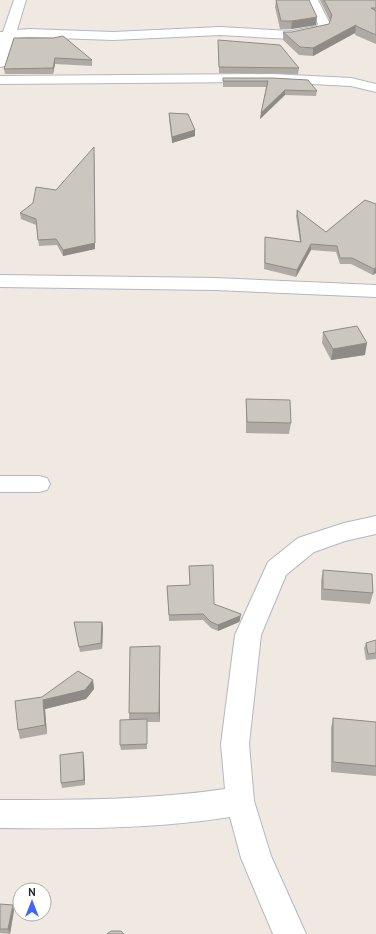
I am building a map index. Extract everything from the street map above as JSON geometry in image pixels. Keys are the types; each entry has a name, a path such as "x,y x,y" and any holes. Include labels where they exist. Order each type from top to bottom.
{"street":[{"path":"0,64 4,36 20,0"},
{"path":"4,36 29,33 113,36 220,31 291,35 318,32 322,29 324,24 312,0"},
{"path":"0,80 272,78 351,82 376,88"},
{"path":"0,281 215,284 376,291"},
{"path":"0,484 39,484"},
{"path":"290,934 286,928 256,858 240,801 236,744 248,635 277,569 306,545 344,532 376,525"},
{"path":"0,814 81,815 194,808 240,801"}],"building":[{"path":"276,0 309,0 317,17 292,21 281,21"},
{"path":"324,0 376,0 376,8 371,8 376,11 376,35 356,25 313,48 300,47 283,32 292,32 329,24 332,15"},
{"path":"63,36 92,60 55,58 53,68 4,69 14,38 53,38"},
{"path":"218,40 280,45 299,68 219,67"},
{"path":"223,78 308,80 317,91 285,90 261,113 268,81 223,81"},
{"path":"169,113 188,114 195,130 172,137"},
{"path":"94,147 95,243 63,250 56,239 38,240 36,219 20,213 33,203 36,187 56,190"},
{"path":"365,200 376,204 376,268 374,269 352,258 340,258 337,246 311,244 297,270 265,263 265,237 301,242 297,210 326,232"},
{"path":"357,326 367,343 333,349 323,332"},
{"path":"246,399 290,400 291,423 247,422"},
{"path":"213,565 214,604 241,614 240,616 218,625 211,622 203,614 169,615 167,586 190,585 189,566"},
{"path":"323,570 372,574 373,593 323,589"},
{"path":"74,622 102,622 101,643 79,647"},
{"path":"376,640 376,653 368,654 366,643"},
{"path":"160,646 159,713 129,713 130,647"},
{"path":"78,671 93,680 85,690 43,700 45,725 18,730 15,701 42,697"},
{"path":"333,718 376,722 376,766 333,762"},
{"path":"147,719 147,744 120,745 120,720"},
{"path":"83,752 84,780 61,783 60,755"},
{"path":"0,904 12,905 8,929 0,929"},
{"path":"111,931 121,931 124,934 107,934"}]}
